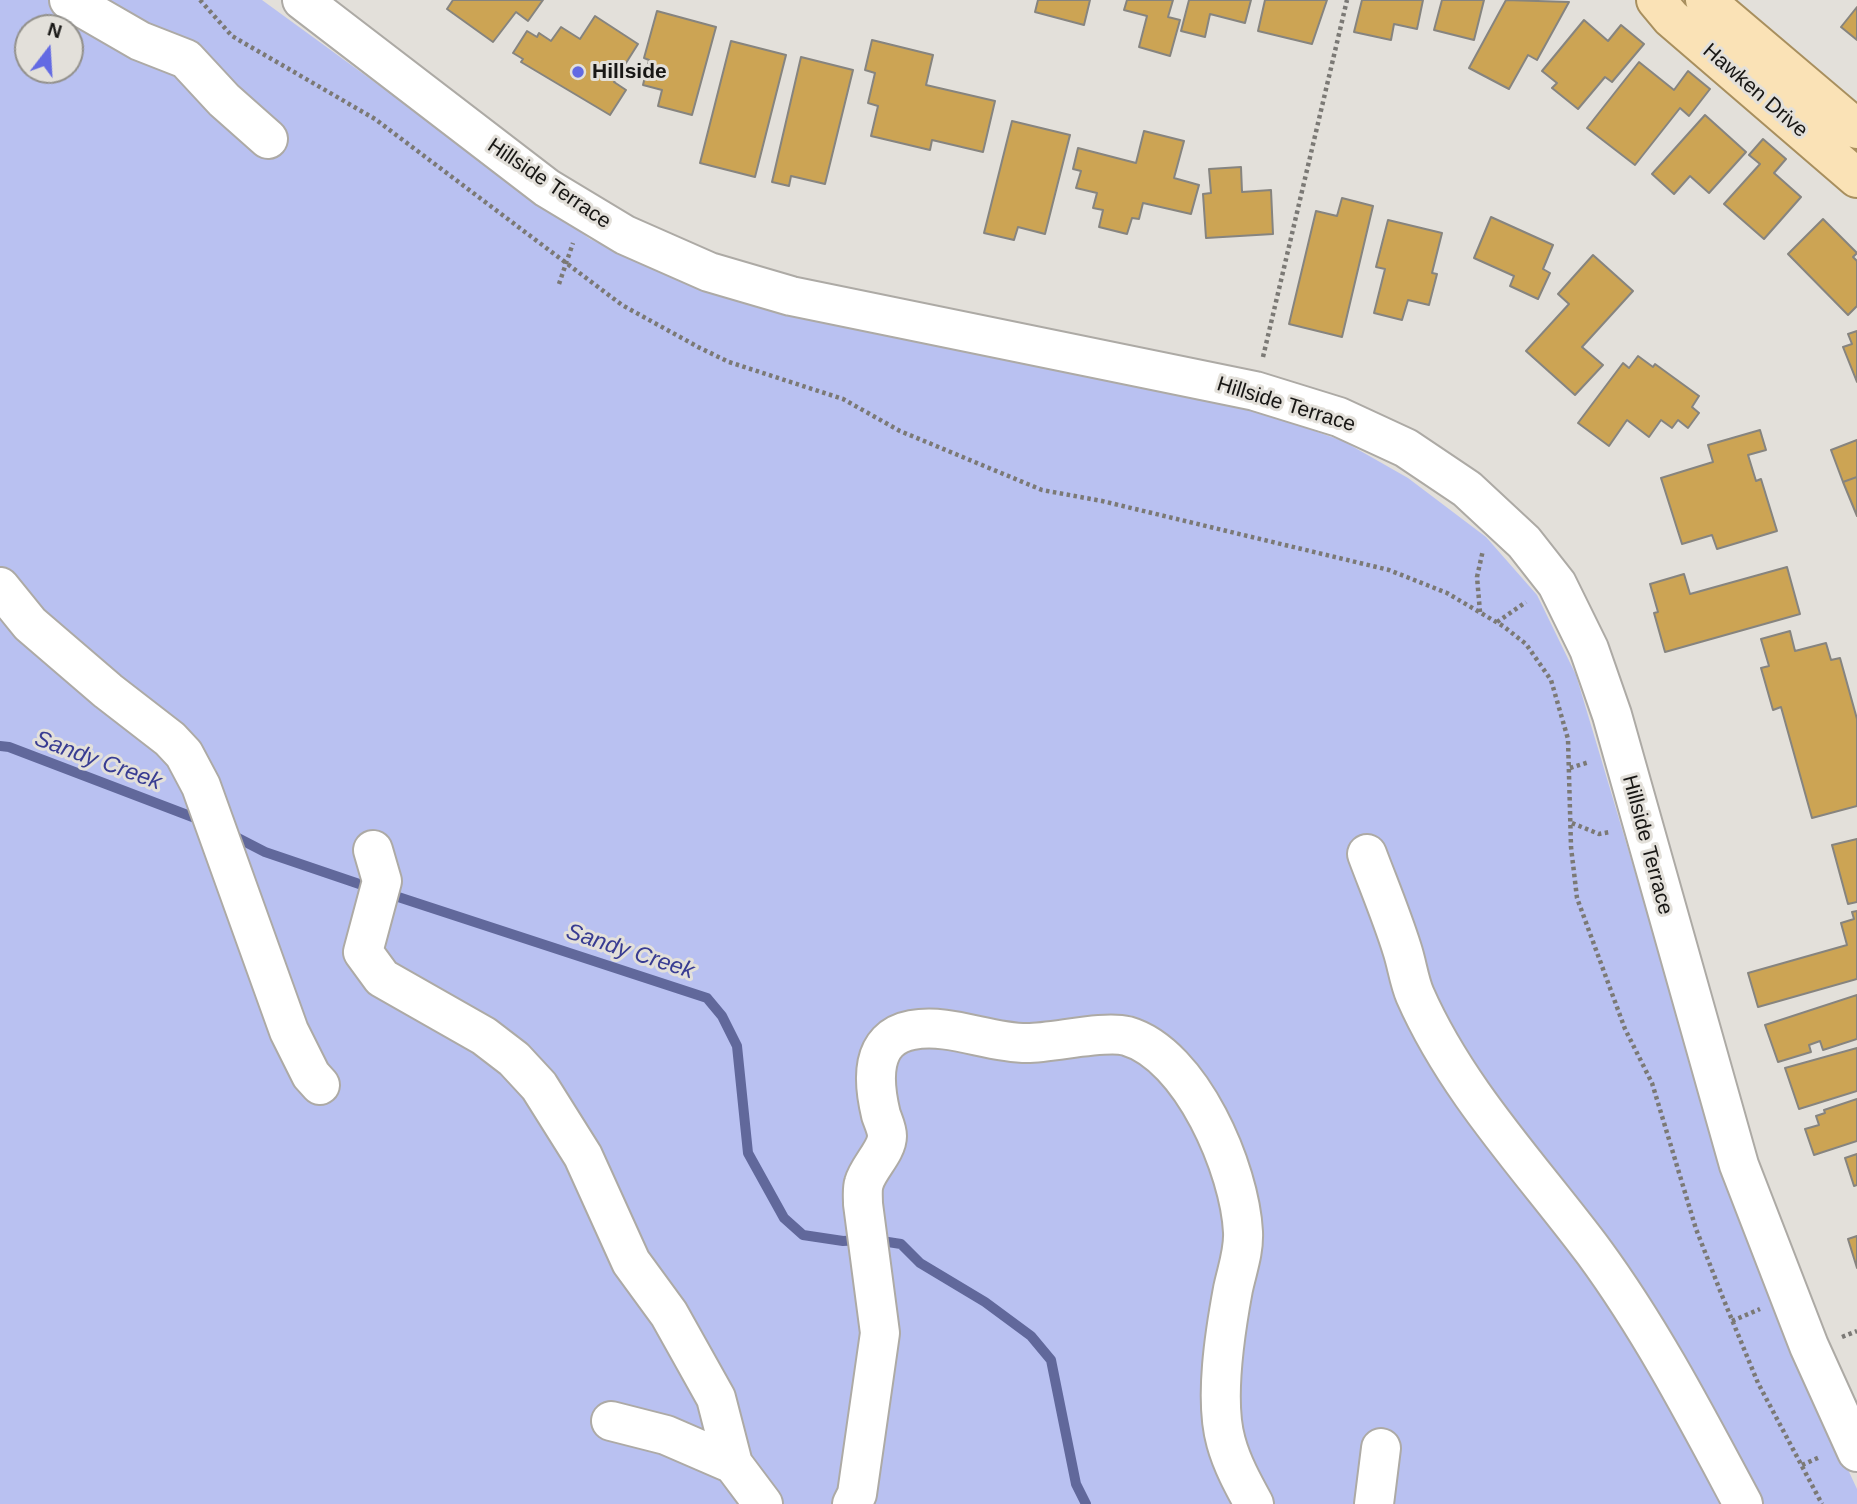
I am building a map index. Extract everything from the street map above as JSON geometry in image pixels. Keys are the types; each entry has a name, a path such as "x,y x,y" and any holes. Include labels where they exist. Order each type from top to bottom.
{"main road":[{"name":"Hawken Drive","path":"1656,0 1671,18 1857,178"},
{"name":"Hawken Drive","path":"1705,0 1857,129"}],"street":[{"path":"69,0 140,41 186,59 224,100 268,139"},
{"name":"Hillside Terrace","path":"302,0 547,188 625,235 709,272 792,296 1255,391 1339,417 1406,447 1467,489 1524,542 1557,584 1589,649 1612,715 1739,1165 1804,1334 1857,1452"},
{"path":"0,587 39,632 170,739 184,754 201,786 250,926 279,1038 320,1084"},
{"path":"1367,854 1403,951 1414,994 1447,1053 1485,1111 1595,1254 1636,1314 1670,1369 1743,1504"},
{"path":"378,865 363,952 382,978 484,1036 514,1059 539,1086 583,1156 631,1262 669,1314 716,1398 733,1464 763,1504"},
{"path":"852,1504 857,1494 880,1333 863,1204 864,1183 887,1137 875,1078 877,1059 884,1044 894,1035 910,1030 944,1029 995,1042 1019,1043 1107,1034 1126,1036 1160,1055 1178,1069 1214,1132 1238,1196 1243,1233 1227,1340 1221,1407 1225,1440 1254,1504"},
{"path":"611,1420 666,1435 733,1464"},
{"path":"1374,1504 1381,1448"}],"path":[{"path":"201,0 232,36 375,119 622,304 699,348 729,362 843,399 900,431 1042,490 1102,500 1390,570 1447,593 1497,622 1526,644 1550,680 1568,739 1577,898 1625,1028 1652,1083 1696,1229 1732,1321 1758,1383 1822,1504"},
{"path":"1262,360 1347,0"},
{"path":"559,284 578,231"},
{"path":"1480,612 1477,577 1486,537"},
{"path":"1497,622 1537,595"},
{"path":"1572,822 1600,834 1620,830"},
{"path":"1732,1321 1763,1308"}],"shaded area":[{"path":"0,0 262,0 590,239 693,287 815,321 974,349 1266,414 1343,441 1408,478 1486,537 1537,595 1576,675 1678,1016 1838,1448 1857,1489 1857,1504 0,1504"}],"building":[{"path":"453,0 543,0 528,21 516,12 493,42 447,9"},
{"path":"1038,0 1090,0 1084,25 1035,12"},
{"path":"1127,0 1173,0 1168,17 1180,20 1170,56 1139,47 1147,16 1124,10"},
{"path":"1189,0 1251,0 1245,23 1210,14 1205,37 1181,31"},
{"path":"1265,0 1327,0 1312,44 1258,31"},
{"path":"1362,0 1423,0 1417,29 1394,24 1391,40 1354,32"},
{"path":"1442,0 1484,0 1474,40 1434,30"},
{"path":"1506,0 1569,2 1537,60 1528,55 1509,89 1469,68"},
{"path":"1857,7 1857,40 1841,27"},
{"path":"657,11 716,27 692,115 658,106 662,90 643,85 649,60 644,58"},
{"name":"Hillside","path":"595,16 638,44 614,82 626,90 610,115 521,62 523,59 513,53 527,31 537,37 539,33 551,41 561,27 580,39"},
{"path":"1584,20 1608,41 1621,25 1644,44 1612,82 1605,77 1578,109 1552,88 1557,83 1542,71"},
{"path":"872,40 933,55 926,85 995,101 983,152 932,140 930,150 871,136 878,106 868,103 875,73 865,70"},
{"path":"731,41 786,55 755,177 700,163"},
{"path":"801,57 853,70 825,184 791,176 789,186 772,182"},
{"path":"1639,62 1674,90 1688,71 1710,89 1689,116 1680,108 1635,165 1587,128"},
{"path":"1705,115 1746,152 1709,193 1690,176 1674,194 1652,174"},
{"path":"1012,121 1070,135 1045,234 1018,227 1014,240 984,233"},
{"path":"1144,131 1184,141 1174,178 1199,185 1191,214 1143,203 1139,219 1132,218 1127,234 1099,227 1103,210 1093,208 1097,193 1076,188 1081,171 1073,169 1078,148 1136,163"},
{"path":"1763,139 1786,159 1774,173 1801,197 1764,239 1724,204 1760,164 1749,155"},
{"path":"1241,167 1242,192 1271,190 1273,234 1206,238 1203,194 1211,193 1209,169"},
{"path":"1342,198 1373,206 1342,337 1289,324 1316,211 1337,216"},
{"path":"1491,217 1553,245 1543,269 1550,273 1538,299 1510,286 1514,276 1474,258"},
{"path":"1823,219 1857,253 1853,257 1857,261 1857,306 1848,315 1788,254"},
{"path":"1388,220 1442,233 1432,273 1437,274 1429,305 1408,300 1402,320 1374,313 1385,269 1376,267"},
{"path":"1593,255 1633,291 1582,347 1603,365 1575,395 1526,351 1569,304 1558,294"},
{"path":"1857,331 1857,382 1843,347 1852,344 1848,334"},
{"path":"1638,356 1653,367 1655,364 1699,396 1692,407 1699,413 1688,428 1678,420 1672,428 1661,420 1649,437 1627,420 1609,446 1578,423 1623,363 1629,368"},
{"path":"1760,430 1766,450 1748,455 1756,481 1761,479 1777,531 1717,549 1712,535 1682,544 1661,478 1713,462 1708,445"},
{"path":"1857,440 1857,477 1843,482 1831,450"},
{"path":"1857,477 1857,516 1843,482"},
{"path":"1787,567 1800,614 1665,652 1654,613 1658,612 1650,584 1684,574 1690,594"},
{"path":"1790,631 1795,651 1826,643 1831,660 1840,658 1857,719 1857,806 1812,818 1781,707 1773,710 1761,668 1769,666 1761,639"},
{"path":"1857,839 1857,902 1848,904 1832,845"},
{"path":"1857,911 1857,979 1758,1007 1748,973 1847,945 1841,923 1854,919 1852,912"},
{"path":"1857,995 1857,1039 1823,1050 1820,1041 1809,1045 1811,1052 1778,1062 1765,1025"},
{"path":"1857,1048 1857,1091 1799,1109 1785,1068"},
{"path":"1857,1099 1857,1141 1814,1155 1805,1129 1819,1125 1816,1116 1825,1113 1824,1110"},
{"path":"1857,1154 1857,1185 1854,1186 1845,1158"},
{"path":"1857,1236 1857,1268 1848,1239"}],"waterway":[{"name":"Sandy Creek","path":"0,746 9,747 203,821"},
{"name":"Sandy Creek","path":"232,835 265,852 371,888"},
{"name":"Sandy Creek","path":"386,893 707,998 722,1016 737,1046 748,1153 784,1218 803,1235 843,1241 860,1240"},
{"name":"Sandy Creek","path":"875,1240 901,1244 920,1263 985,1302 1031,1336 1051,1360 1076,1484 1086,1504"}],"place":[{"name":"Hillside","path":"578,72"}]}
